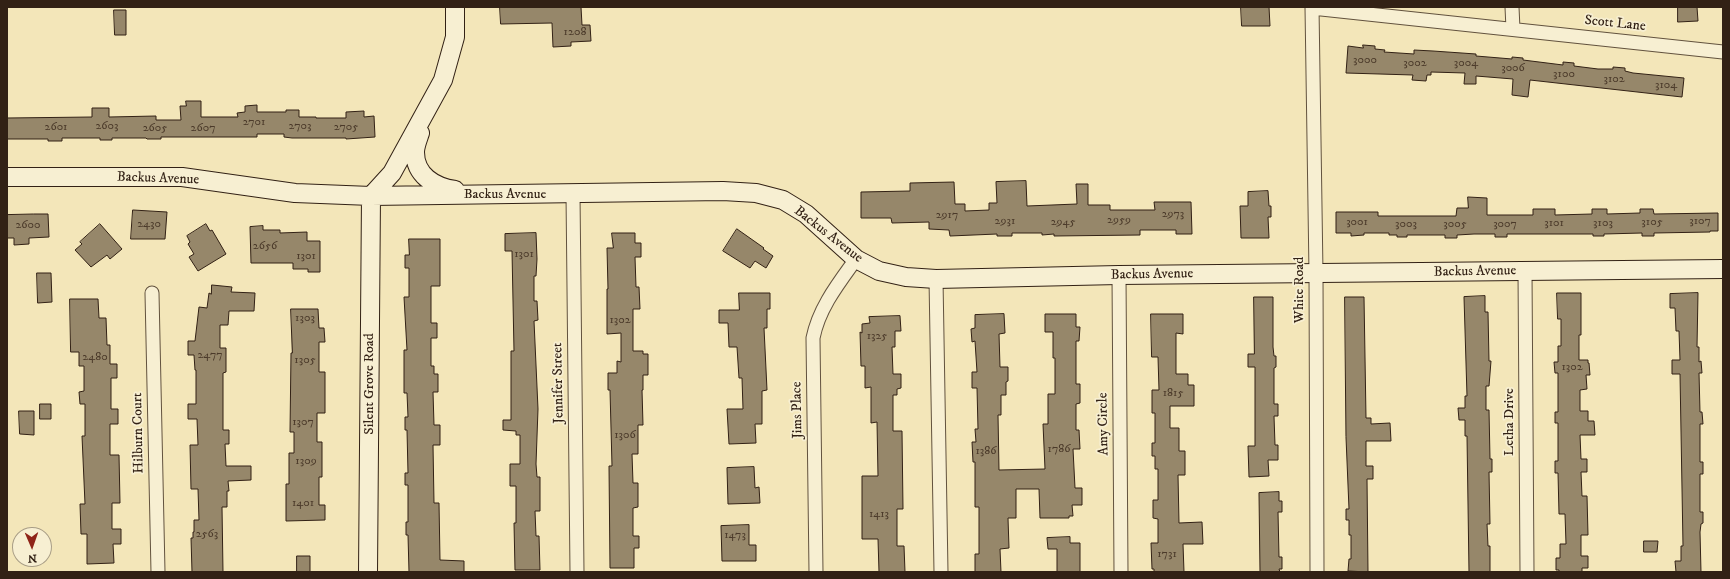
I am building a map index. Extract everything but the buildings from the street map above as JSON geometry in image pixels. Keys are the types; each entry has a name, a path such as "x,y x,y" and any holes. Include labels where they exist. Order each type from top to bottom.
{"street":[{"path":"371,196 392,173 443,80 455,37 455,7"},
{"path":"1512,7 1513,29"},
{"name":"Scott Lane","path":"1312,8 1723,52"},
{"name":"White Road","path":"1312,8 1316,273 1317,572"},
{"path":"426,112 414,150 416,163 421,172 431,182 445,188 484,195"},
{"name":"Backus Avenue","path":"7,177 182,177 295,193 371,196 723,191 756,193 783,200 806,214 856,259 879,271 906,277 936,279 1119,275 1723,269"},
{"name":"Jennifer Street","path":"573,194 577,572"},
{"name":"Silent Grove Road","path":"368,572 371,196"},
{"name":"Jims Place","path":"816,572 814,338 816,324 830,295 856,259"},
{"name":"Letha Drive","path":"1526,271 1527,572"},
{"name":"Amy Circle","path":"1119,275 1121,572"},
{"path":"936,279 942,572"},
{"name":"Hilburn Court","path":"152,293 158,572"}]}
